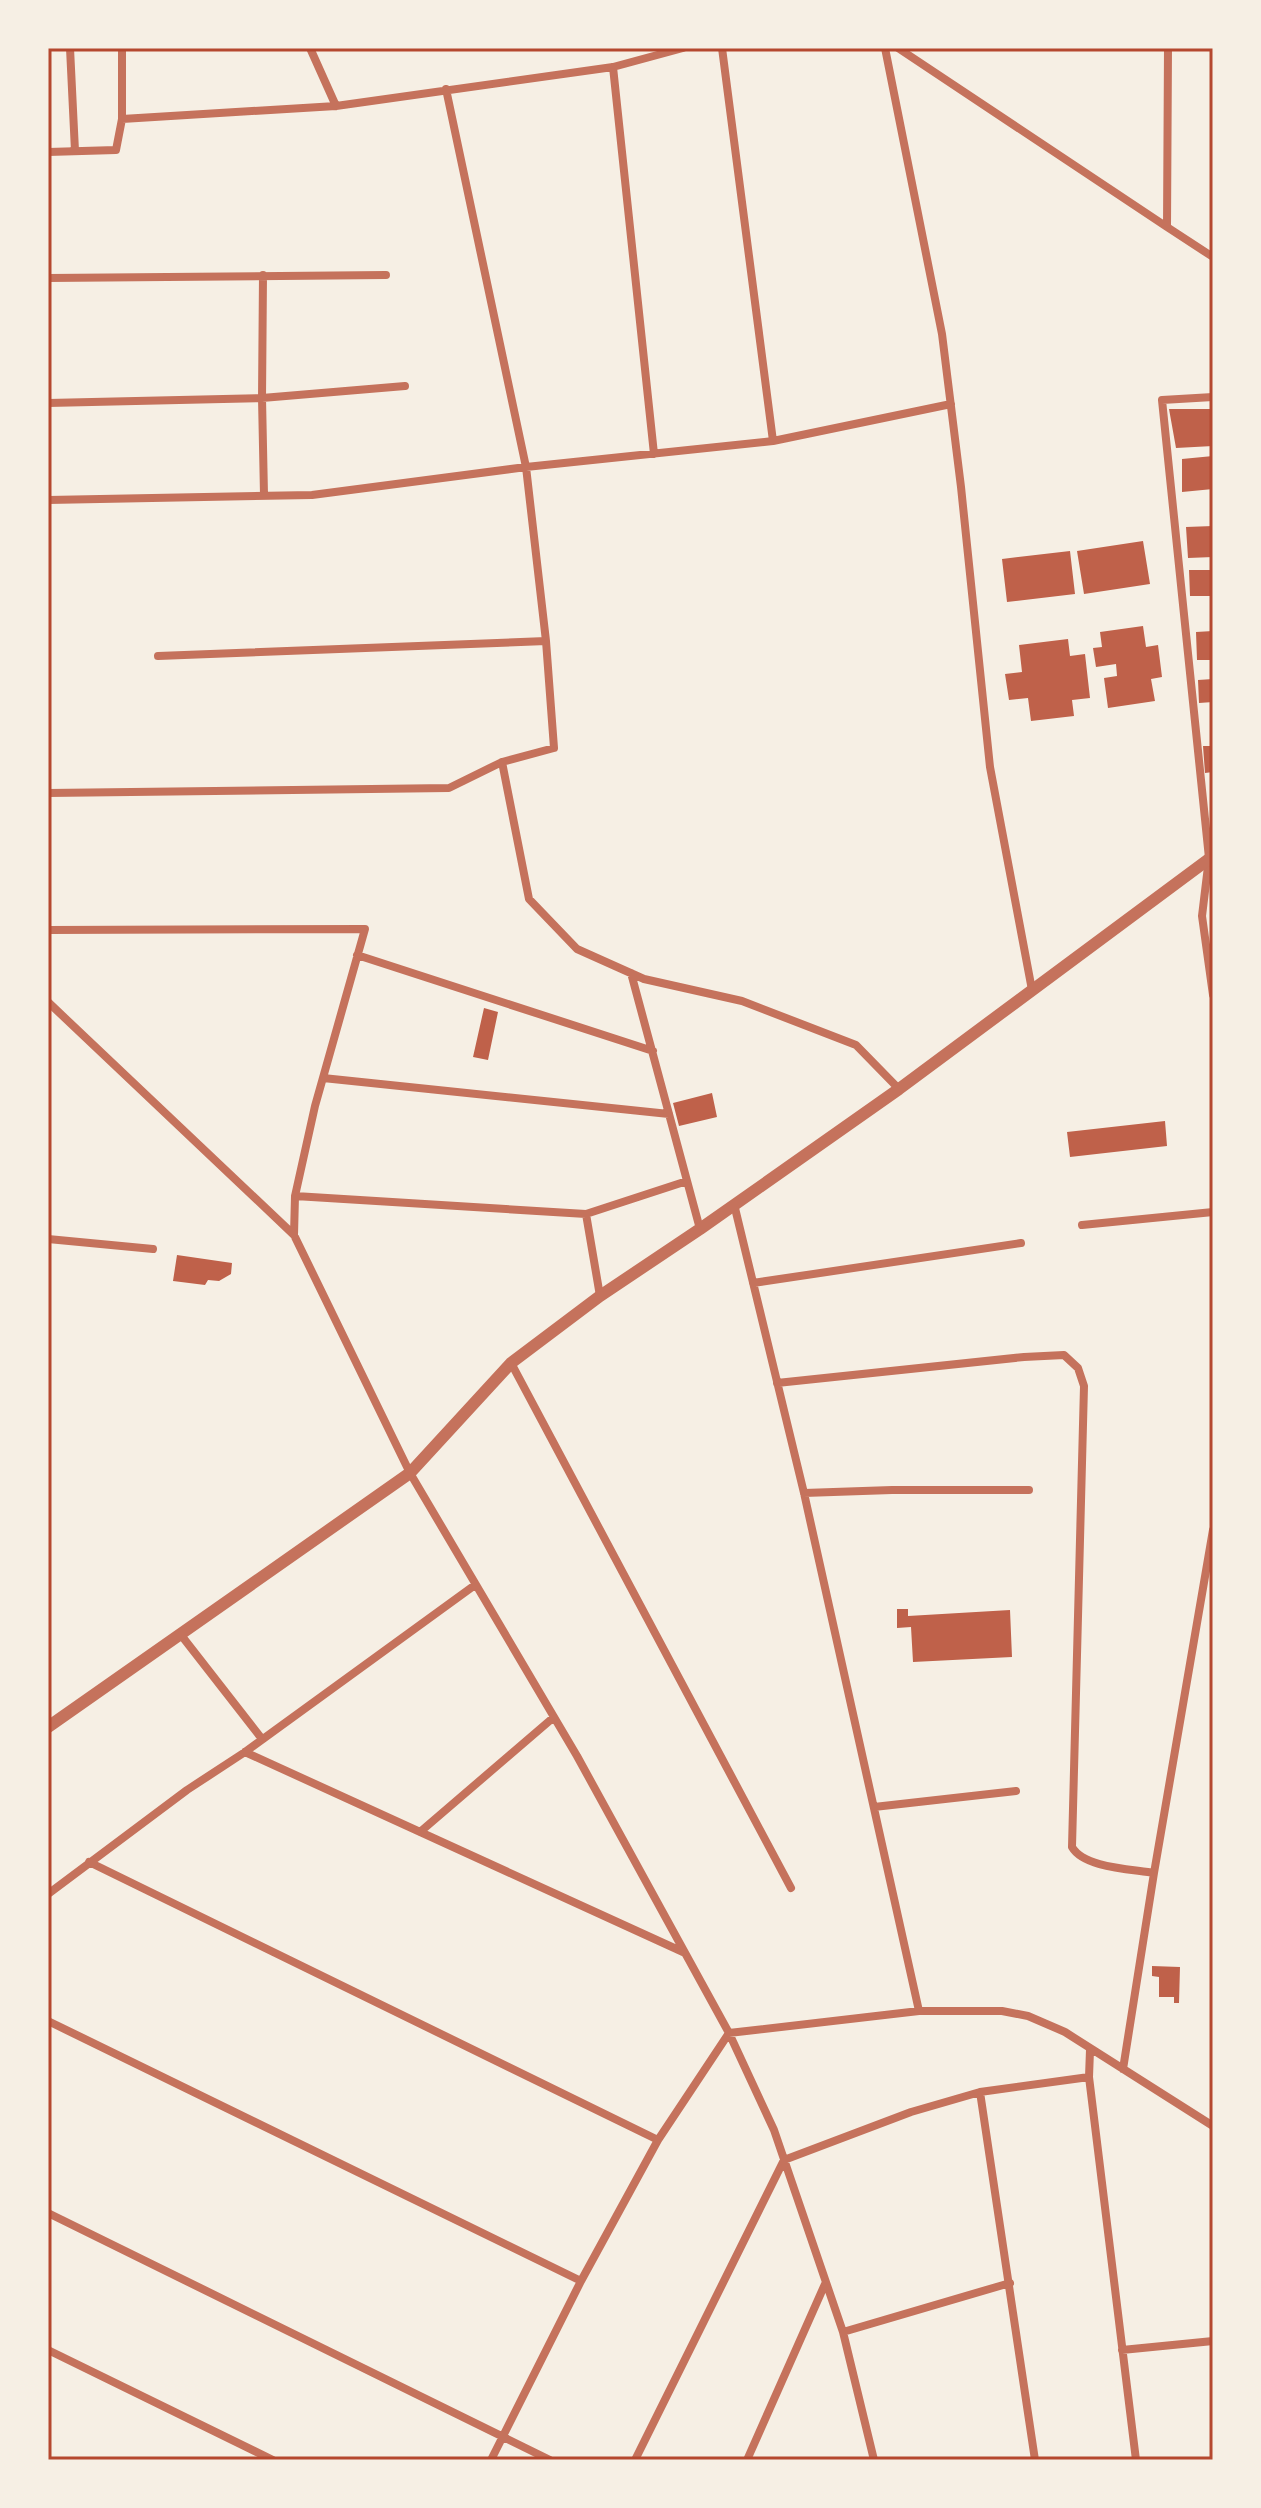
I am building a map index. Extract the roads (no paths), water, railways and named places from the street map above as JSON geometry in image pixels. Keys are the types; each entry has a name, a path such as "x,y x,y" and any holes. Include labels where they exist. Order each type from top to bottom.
{"street":[{"path":"70,48 75,151"},
{"path":"48,152 116,150 122,119 122,48"},
{"path":"310,48 336,106"},
{"path":"122,119 336,106 613,67 682,48"},
{"path":"722,48 773,441"},
{"path":"885,48 942,334 990,767 1032,990"},
{"path":"898,48 1213,257"},
{"path":"1167,227 1168,48"},
{"path":"613,67 654,454"},
{"path":"48,793 449,788 502,762 554,748 546,641 526,467 446,89"},
{"path":"263,275 264,495"},
{"path":"48,278 386,275"},
{"path":"48,403 262,398 405,386"},
{"path":"1213,397 1162,400 1211,857 1202,916 1213,995"},
{"path":"48,500 312,495 526,467 773,441 951,404"},
{"path":"158,656 546,641"},
{"path":"502,762 529,899 577,949 644,979 742,1001 856,1045 899,1089"},
{"path":"48,1727 410,1473 511,1363 600,1296 899,1089 1211,857"},
{"path":"48,930 365,929 323,1078 295,1196 294,1235"},
{"path":"357,955 653,1051"},
{"path":"631,973 700,1229"},
{"path":"48,1002 294,1235 410,1473 554,1717 729,2033 774,2130 843,2332 874,2460"},
{"path":"323,1078 669,1114"},
{"path":"295,1196 586,1214 687,1181"},
{"path":"734,1204 804,1493 919,2011"},
{"path":"1082,1225 1213,1212"},
{"path":"586,1214 600,1296"},
{"path":"48,1239 153,1249"},
{"path":"753,1283 1021,1243"},
{"path":"777,1383 1064,1355 1078,1368 1084,1386 1072,1847 1077,1855 1088,1861 1154,1873"},
{"path":"511,1363 791,1888"},
{"path":"804,1493 1029,1490"},
{"path":"1123,2069 1213,1530"},
{"path":"48,1894 187,1790 245,1752 475,1585"},
{"path":"181,1635 262,1739"},
{"path":"420,1832 554,1717"},
{"path":"245,1752 683,1952"},
{"path":"874,1807 1016,1791"},
{"path":"89,1862 658,2140"},
{"path":"491,2460 581,2281 658,2140 729,2033 919,2011 1002,2011 1028,2016 1065,2032 1213,2126"},
{"path":"48,2021 581,2281"},
{"path":"1090,2050 1089,2077 1136,2460"},
{"path":"635,2460 784,2160 911,2112 980,2092 1089,2077"},
{"path":"980,2092 1035,2460"},
{"path":"48,2213 550,2460"},
{"path":"747,2460 826,2283"},
{"path":"843,2332 1010,2283"},
{"path":"1122,2350 1213,2341"},
{"path":"48,2350 273,2460"}]}
